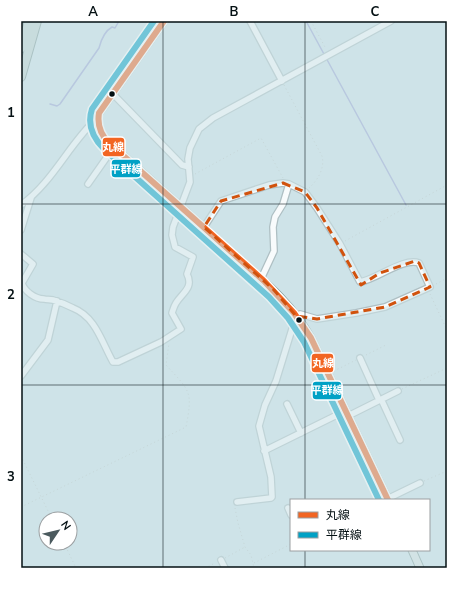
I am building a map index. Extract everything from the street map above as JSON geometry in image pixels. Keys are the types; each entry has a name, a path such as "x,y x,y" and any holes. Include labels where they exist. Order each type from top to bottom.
{"highway":[{"path":"21,48 29,21"},
{"path":"21,77 37,21"}],"main road":[{"path":"164,21 101,108 97,118 101,134 261,279 284,301 296,316 311,338 387,499"},
{"path":"412,551 420,568"}],"street":[{"path":"250,21 282,81"},
{"path":"21,254 33,264 22,283 24,288 33,296 44,300 49,299 57,301 75,308 94,324 113,362 118,362 171,337 181,329 172,313 175,304 189,287 190,280 187,274 193,257 175,247 172,235 187,193 190,176 188,159 190,148 199,129 213,118 391,21"},
{"path":"112,93 182,165 189,167"},
{"path":"21,205 30,198 52,174 88,127 97,118"},
{"path":"88,184 114,147"},
{"path":"261,279 274,251 272,227 275,217 283,204 287,184"},
{"path":"204,228 222,202 269,185 287,184 304,192 317,208 340,244 360,282 367,281 388,270 415,261 419,263 429,288 385,307 364,312 317,319 300,314 296,316 276,381 265,405 259,426 271,477 272,497 237,502"},
{"path":"21,230 30,198"},
{"path":"21,376 48,340 57,301"},
{"path":"360,358 400,440"},
{"path":"264,451 301,433 398,391"},
{"path":"287,404 301,433"},
{"path":"389,499 420,483"},
{"path":"288,508 290,513"},
{"path":"221,560 225,568"}],"path":[{"path":"311,21 327,56"},
{"path":"282,81 324,161 318,180 304,192"},
{"path":"190,176 261,138 287,184"},
{"path":"340,244 447,185"},
{"path":"447,278 429,288 447,330"},
{"path":"21,507 186,427 190,407 189,395 186,387 166,365 171,337"},
{"path":"398,391 447,368"},
{"path":"21,456 48,511"},
{"path":"420,483 447,471"},
{"path":"237,502 235,507 238,523 245,547 251,555 254,568"},
{"path":"253,563 290,544"},
{"path":"68,551 76,568"},
{"path":"187,568 199,568"}],"highlighted area":[{"path":"283,183 305,192 317,208 361,285 380,273 415,261 419,263 430,287 385,307 317,319 296,316 274,290 204,227 221,201"}],"waterway":[{"path":"112,21 118,22"},
{"path":"50,104 57,106 60,104 99,48 105,33 112,27 115,28 119,21"},
{"path":"306,21 406,205"}],"transit line":[{"name":"平群線","path":"154,21 92,109 90,120 94,135 104,149 269,297 288,318 304,342 379,499"},
{"name":"丸線","path":"164,21 99,113 98,121 101,133 109,143 264,281 294,313 311,338 388,499"}]}
